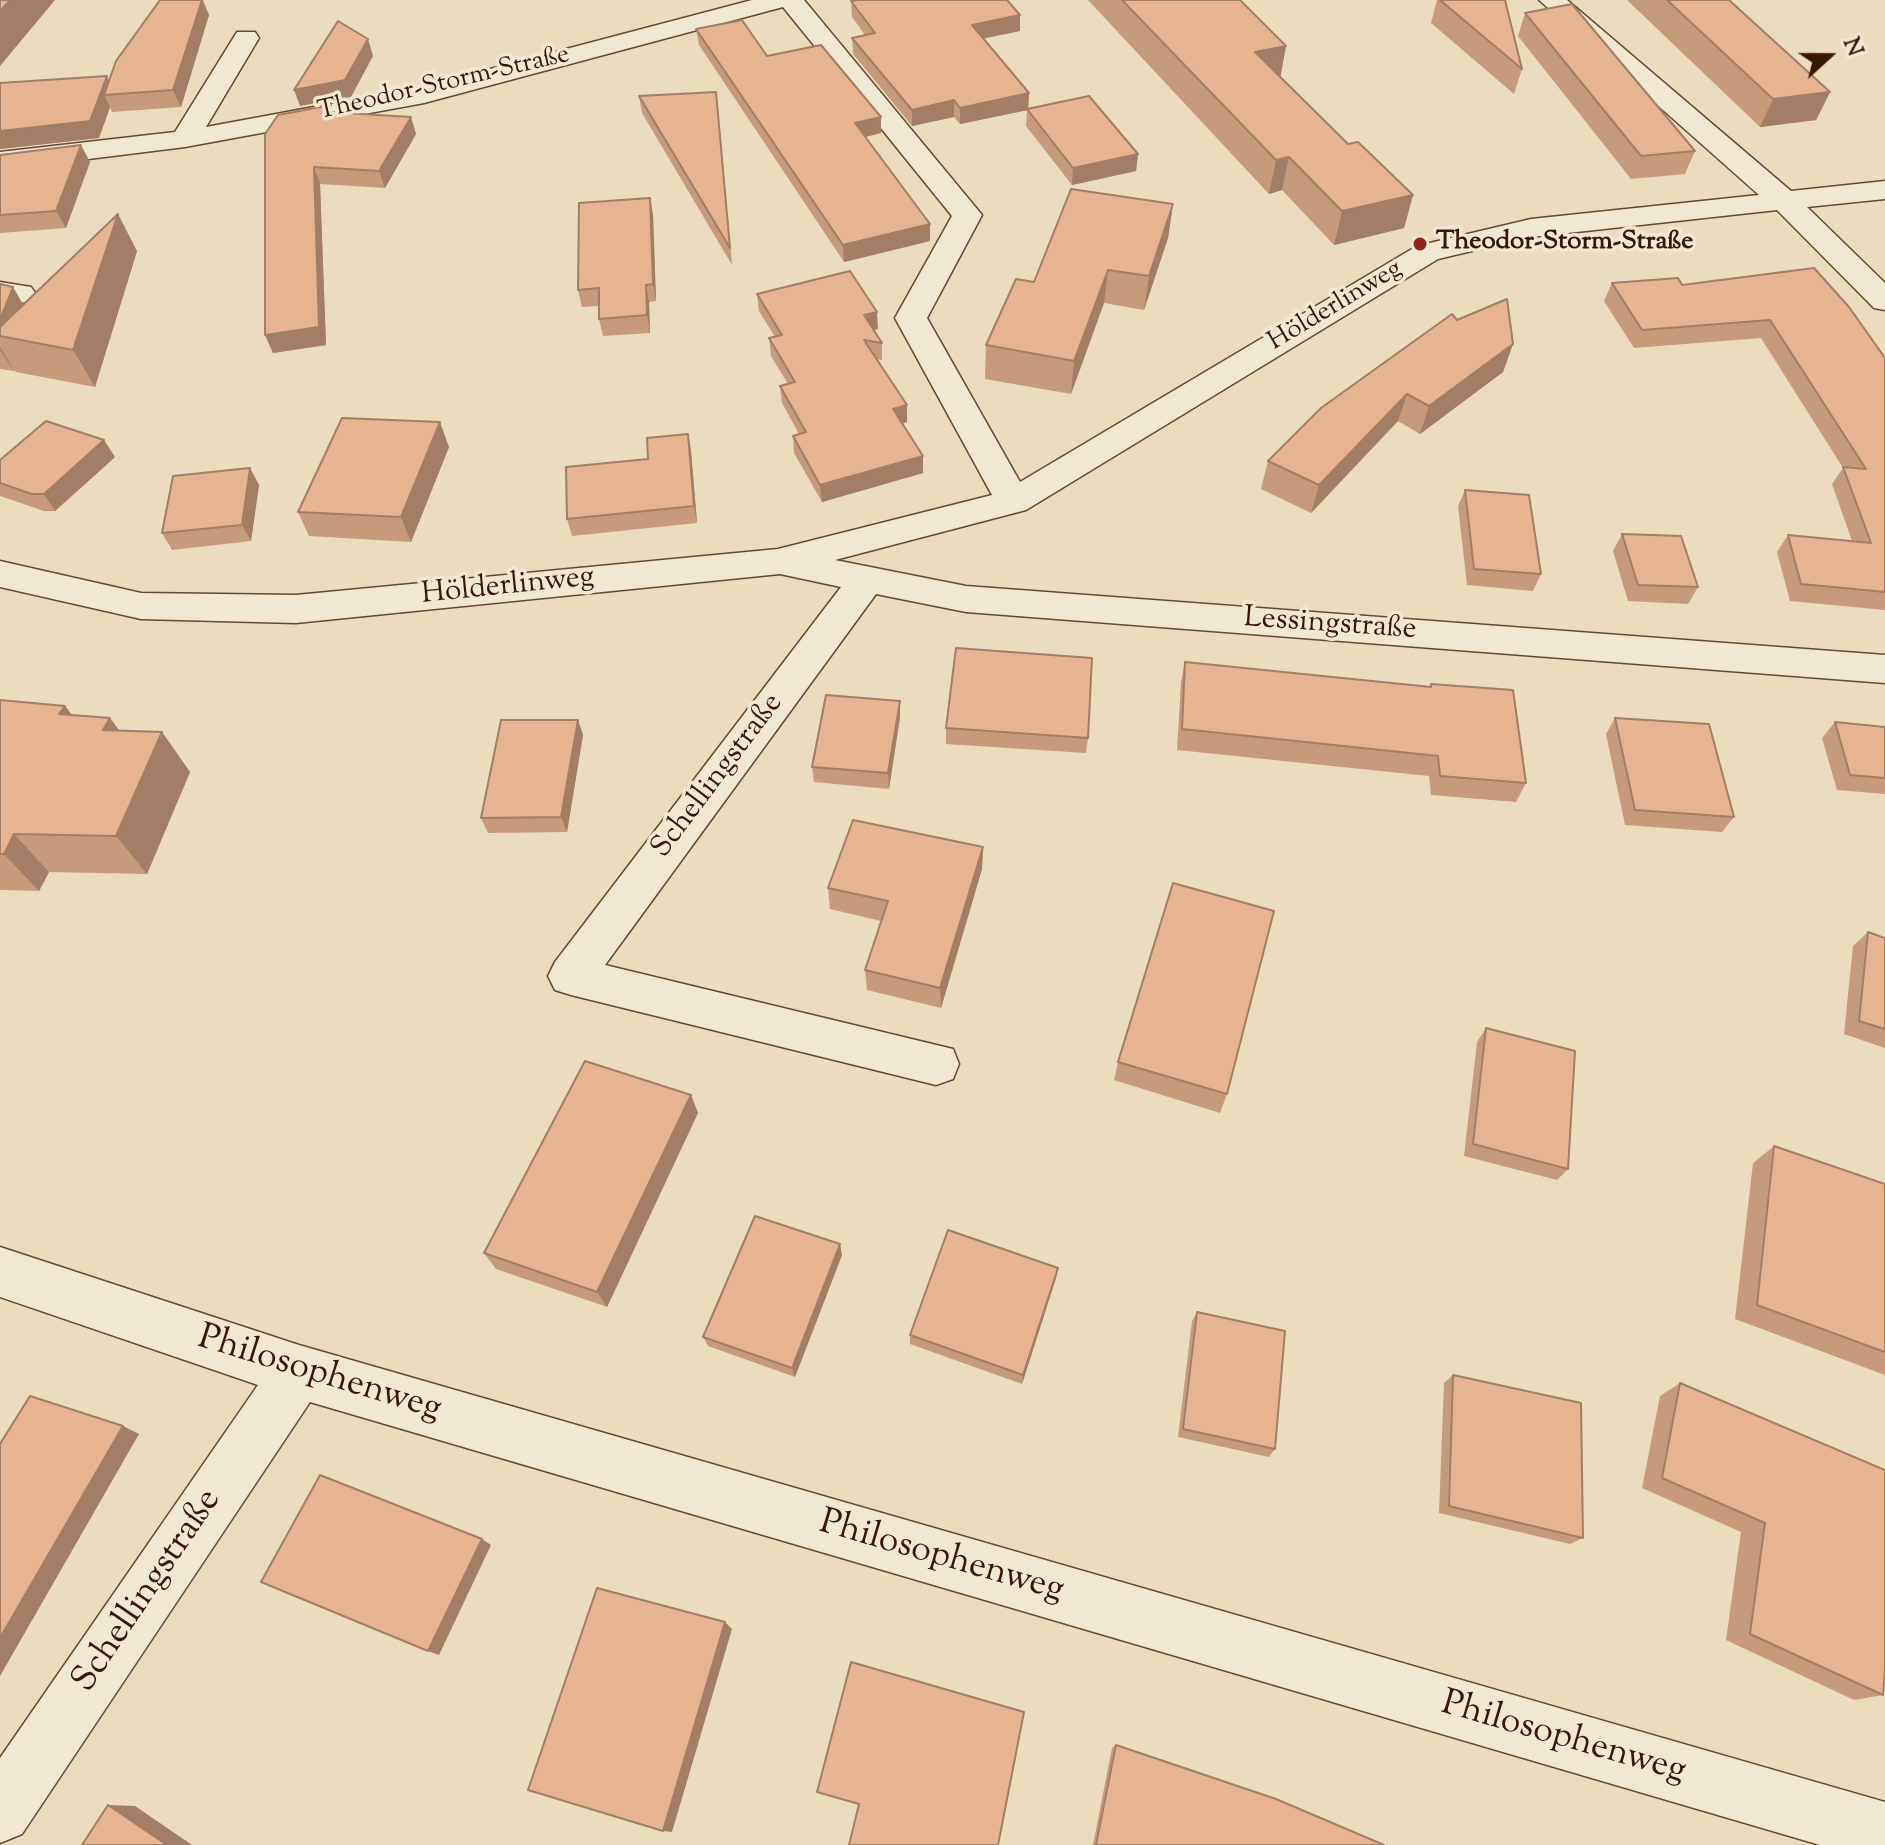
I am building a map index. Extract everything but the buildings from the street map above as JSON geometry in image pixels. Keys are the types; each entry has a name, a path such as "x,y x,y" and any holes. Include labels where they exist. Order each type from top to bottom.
{"street":[{"name":"Theodor-Storm-Straße","path":"0,161 185,139 424,95 736,5 781,0"},
{"path":"791,0 967,215 911,318 1013,502"},
{"path":"1552,0 1783,200 1885,301"},
{"path":"185,139 246,38"},
{"name":"Hölderlinweg","path":"0,574 141,606 296,609 778,562 1013,502 1428,252 1531,228 1885,190"},
{"name":"Lessingstraße","path":"778,562 966,599 1885,669"},
{"name":"Schellingstraße","path":"867,579 571,976 936,1064"},
{"name":"Philosophenweg","path":"0,1272 299,1372 1885,1833"},
{"name":"Schellingstraße","path":"0,1812 299,1372"}],"place":[{"name":"Theodor-Storm-Straße","path":"1420,244"}]}
